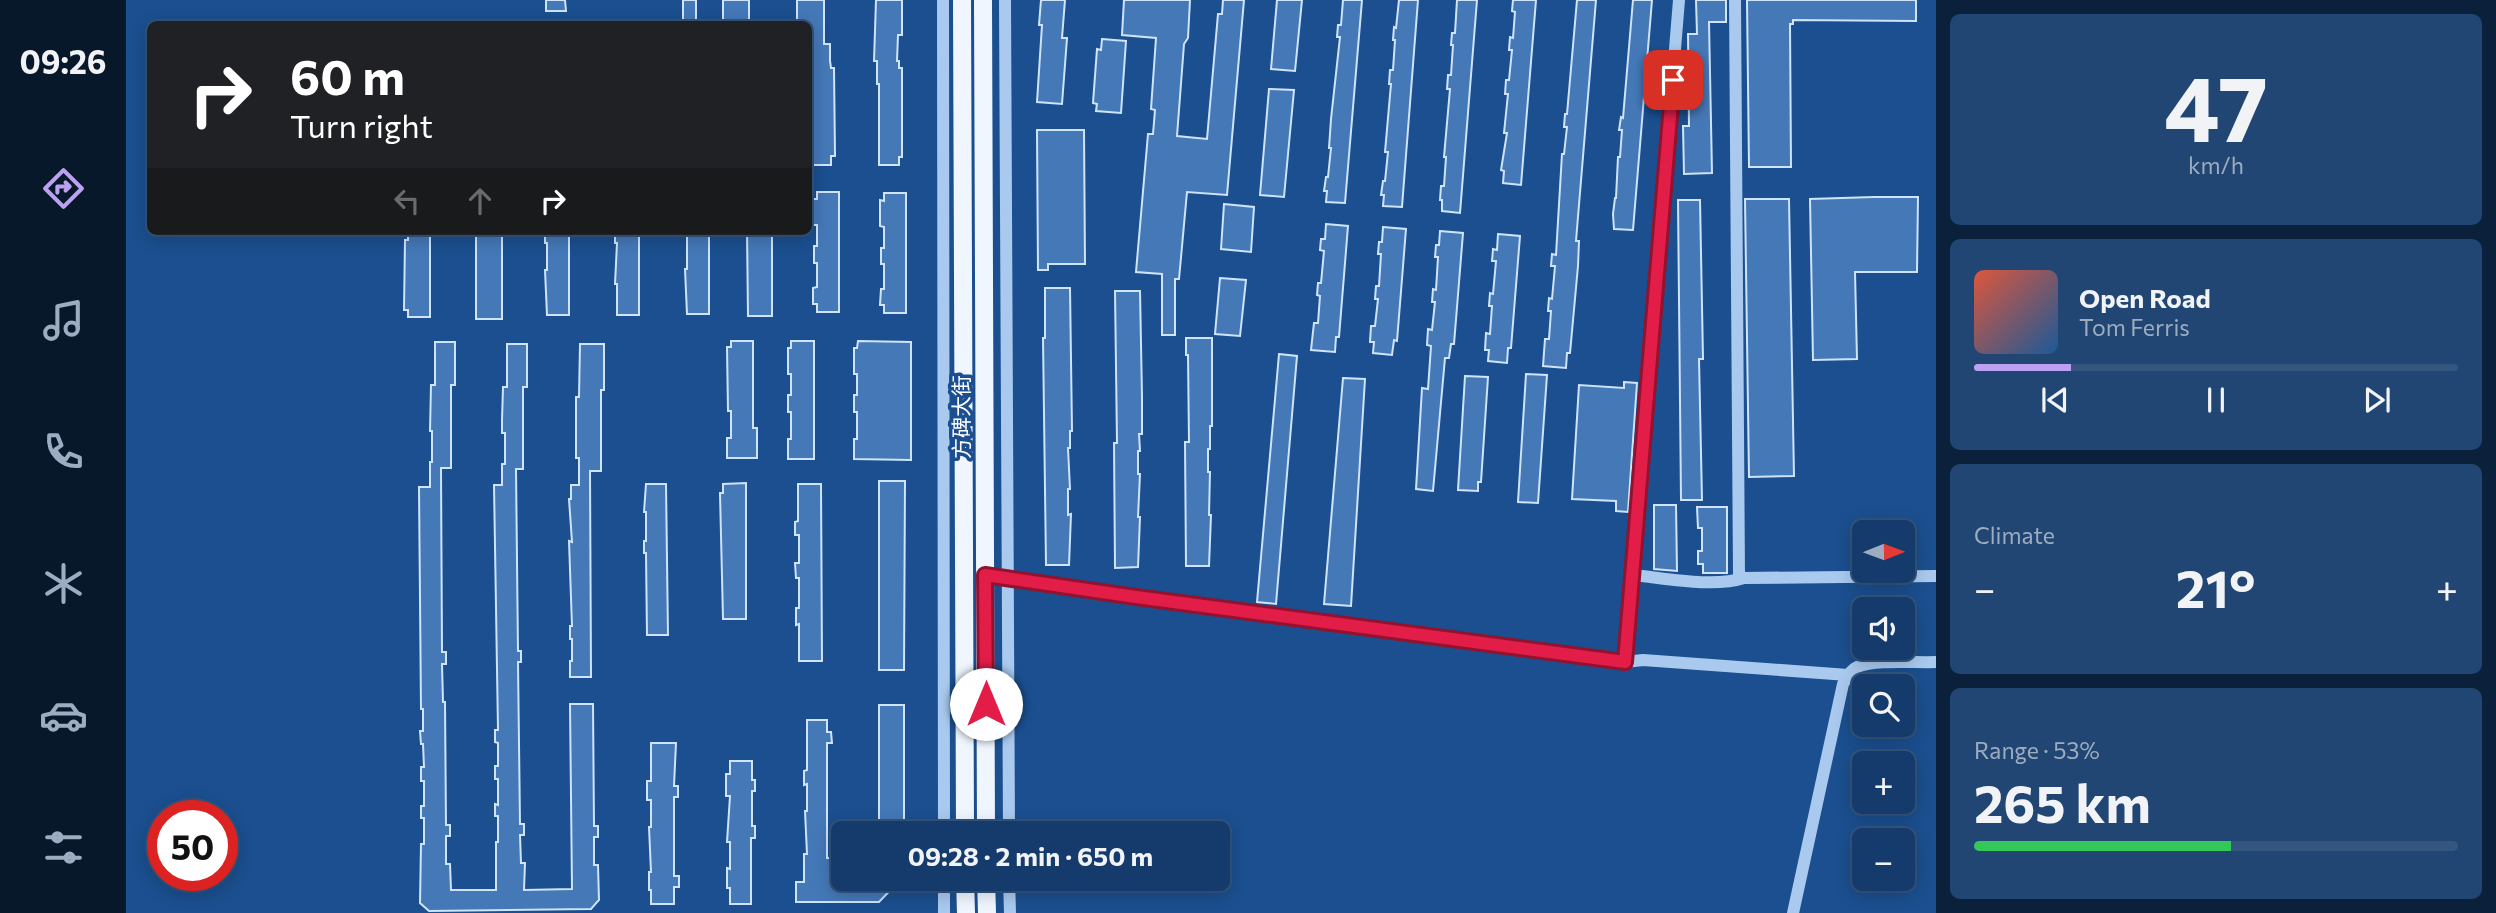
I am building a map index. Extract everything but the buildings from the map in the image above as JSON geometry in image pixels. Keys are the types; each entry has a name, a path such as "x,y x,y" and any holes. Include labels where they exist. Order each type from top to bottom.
{"main road":[{"name":"方碑大街","path":"962,0 965,821"},
{"name":"方碑大街","path":"983,0 986,821"},
{"path":"965,891 965,913"},
{"path":"986,891 987,913"}],"street":[{"path":"943,0 944,821"},
{"path":"1005,0 1009,821"},
{"path":"1625,662 1679,0"},
{"path":"1735,0 1737,564 1739,575 1744,578"},
{"path":"985,575 1255,614 1625,662 1643,660 1848,675"},
{"path":"1633,575 1718,582 1732,582 1744,578 1936,576"},
{"path":"1793,913 1843,684 1848,675 1857,667 1870,664 1936,662"},
{"path":"944,891 944,913"},
{"path":"1009,891 1010,913"}],"route":[{"path":"986,704 985,575 1625,662 1673,80"}]}
